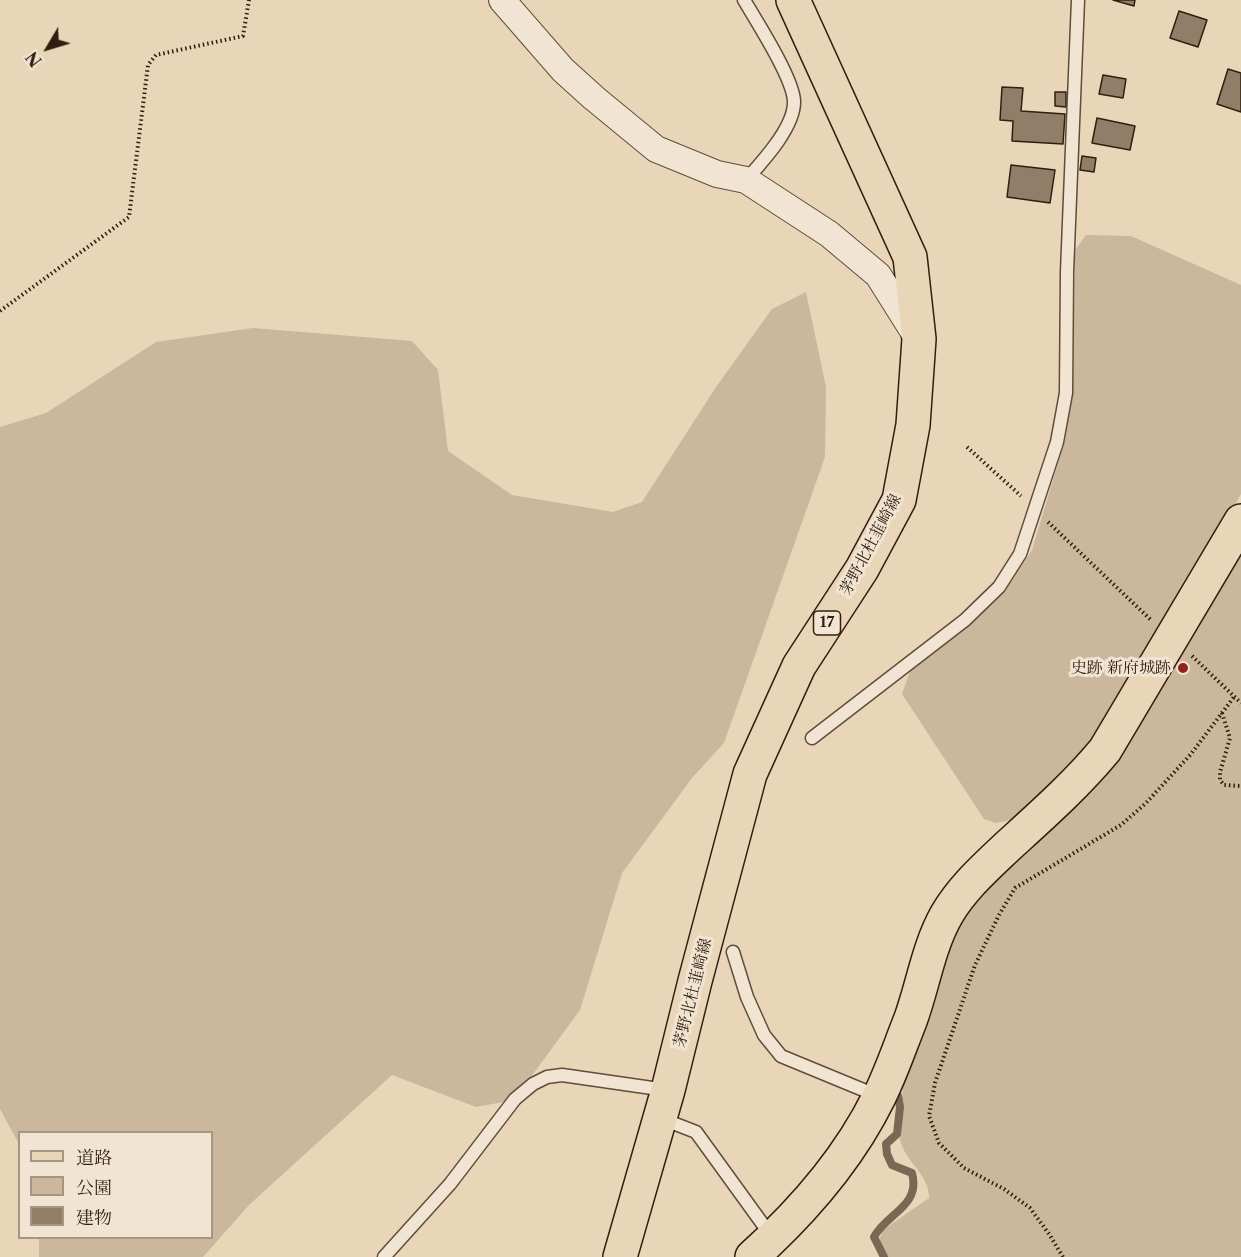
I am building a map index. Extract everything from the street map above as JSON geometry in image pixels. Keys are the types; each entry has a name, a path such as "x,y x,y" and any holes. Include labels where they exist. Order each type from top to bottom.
{"main road":[{"name":"茅野北杜韮崎線","path":"620,1257 664,1104 750,774 799,666 862,569 899,500 913,424 919,339 910,257 793,0"},
{"path":"762,1248 820,1189 880,1096 911,1018 934,943 957,899 976,877 1084,776 1105,750 1241,521"}],"street":[{"path":"502,0 563,70 656,149 717,174 746,180 830,234 878,275 919,339"}],"lane":[{"path":"744,0 785,74 794,101 785,130 746,180"},
{"path":"812,738 965,620 999,587 1020,554 1057,442 1066,393 1067,272 1078,0"},
{"path":"733,952 747,998 764,1035 781,1056 880,1096"},
{"path":"384,1257 450,1184 515,1099 533,1084 547,1077 562,1074 664,1104 696,1132 762,1248"}],"path":[{"path":"0,310 129,217 148,65 156,55 243,36 249,0"},
{"path":"968,447 1241,703"},
{"path":"1063,1257 1030,1208 1004,1189 964,1168 939,1143 929,1116 935,1083 975,965 1015,888 1120,825 1146,803 1176,770 1234,697"},
{"path":"1222,713 1230,738 1220,772 1220,780 1224,785 1241,786"}],"green space":[{"path":"1086,235 1131,236 1241,285 1241,494 1090,744 1053,785 1010,820 996,823 984,819 902,694 910,671 1006,590 1032,550 1065,440 1073,389 1075,250"},
{"path":"806,292 826,387 825,457 724,743 692,778 622,873 580,1010 514,1100 476,1107 392,1075 249,1205 203,1257 39,1257 39,1239 213,1239 213,1131 18,1131 18,1142 0,1109 0,427 46,413 156,342 253,328 412,341 438,370 448,451 512,495 613,512 642,502 716,387 772,309"},
{"path":"1241,544 1241,1257 888,1257 879,1241 883,1230 929,1198 926,1183 901,1143 900,1116 907,1067 953,934 972,905"}],"building":[{"path":"1113,0 1135,0 1134,6"},
{"path":"1179,11 1207,20 1198,47 1170,38"},
{"path":"1228,69 1241,73 1241,112 1217,104"},
{"path":"1103,75 1126,79 1123,98 1099,94"},
{"path":"1002,87 1023,88 1021,111 1065,114 1063,144 1012,141 1013,121 1000,120"},
{"path":"1055,92 1066,92 1066,107 1055,106"},
{"path":"1097,118 1135,126 1130,150 1092,143"},
{"path":"1082,156 1096,158 1094,172 1080,170"},
{"path":"1011,165 1055,170 1050,203 1007,197"}],"waterway":[{"path":"884,1257 874,1237 907,1201 912,1194 913,1184 912,1173 892,1165 887,1154 886,1144 897,1134 900,1107 898,1096"}],"place":[{"name":"史跡 新府城跡","path":"1183,668"}]}
